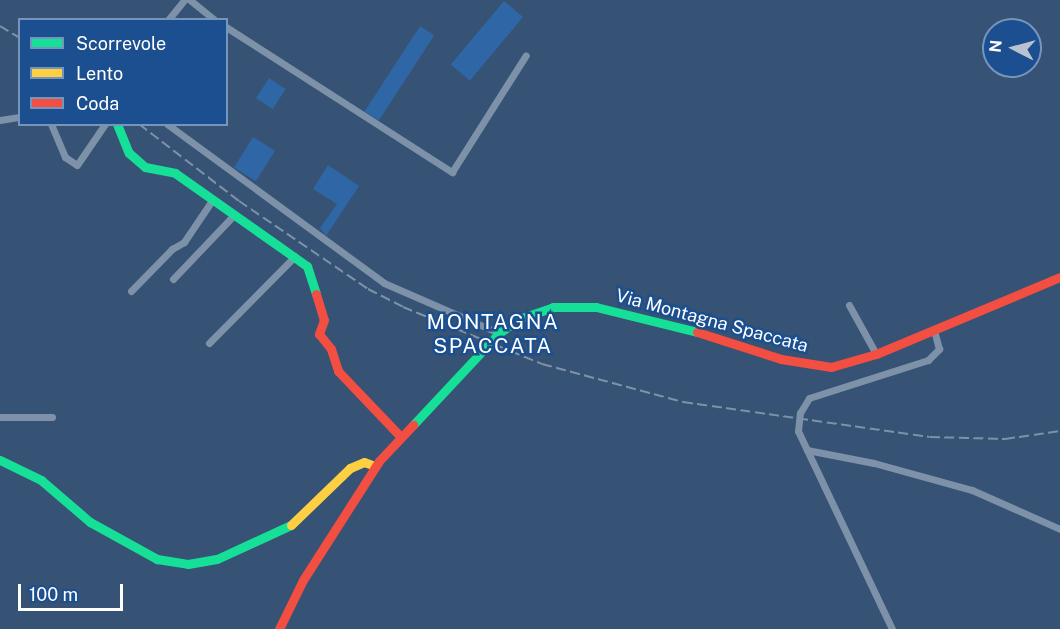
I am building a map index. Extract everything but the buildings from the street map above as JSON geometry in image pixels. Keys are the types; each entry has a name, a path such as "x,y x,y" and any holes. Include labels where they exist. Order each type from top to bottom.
{"main road":[{"path":"118,126 129,153 145,167 175,173 211,202 308,266 324,320 319,334 332,349 338,371 400,436"},
{"name":"Via Montagna Spaccata","path":"279,629 303,580 375,466 400,436 499,333 539,311 596,307 803,364 844,366 1060,276"},
{"path":"0,460 41,480 90,522 125,542 157,559 188,564 216,559 293,524 350,468 364,462 375,466"}],"street":[{"path":"170,18 184,0"},
{"path":"190,0 212,18"},
{"path":"228,28 452,172 526,55"},
{"path":"0,120 18,117"},
{"path":"52,126 65,157 76,165 104,126"},
{"path":"170,126 384,282 499,333"},
{"path":"131,291 172,249 184,242 211,202"},
{"path":"173,279 233,216"},
{"path":"209,343 295,256"},
{"path":"849,305 876,354"},
{"path":"892,629 798,431 800,413 810,398 928,360 939,349 934,330"},
{"path":"0,417 52,417"},
{"path":"807,450 874,463 972,490 1060,529"}],"shaded area":[{"path":"504,1 523,17 470,81 451,65"},
{"path":"420,26 434,35 379,121 364,112"},
{"path":"269,78 286,89 273,109 256,98"},
{"path":"253,137 275,151 256,181 234,168"},
{"path":"328,165 359,186 326,236 320,228 337,204 313,189"}],"railway":[{"path":"0,26 18,37"},
{"path":"142,126 239,201 368,289 403,307 542,364 683,402 930,437 1005,439 1060,431"}],"traffic: fast":[{"path":"118,126 129,153 145,167 175,173 307,266 316,294"},
{"path":"413,425 499,333 519,319 553,307 596,307 697,332"},
{"path":"0,460 41,480 90,522 157,559 188,564 217,559 291,525"}],"traffic: slow":[{"path":"291,525 350,468 364,462 375,466"}],"traffic: jam":[{"path":"697,332 781,359 831,367 876,354 1060,277"},
{"path":"316,294 324,320 319,334 331,349 338,371 400,436"},
{"path":"279,629 303,580 379,461 413,425"}],"district":[{"name":"MONTAGNA SPACCATA","path":"493,334"}]}
